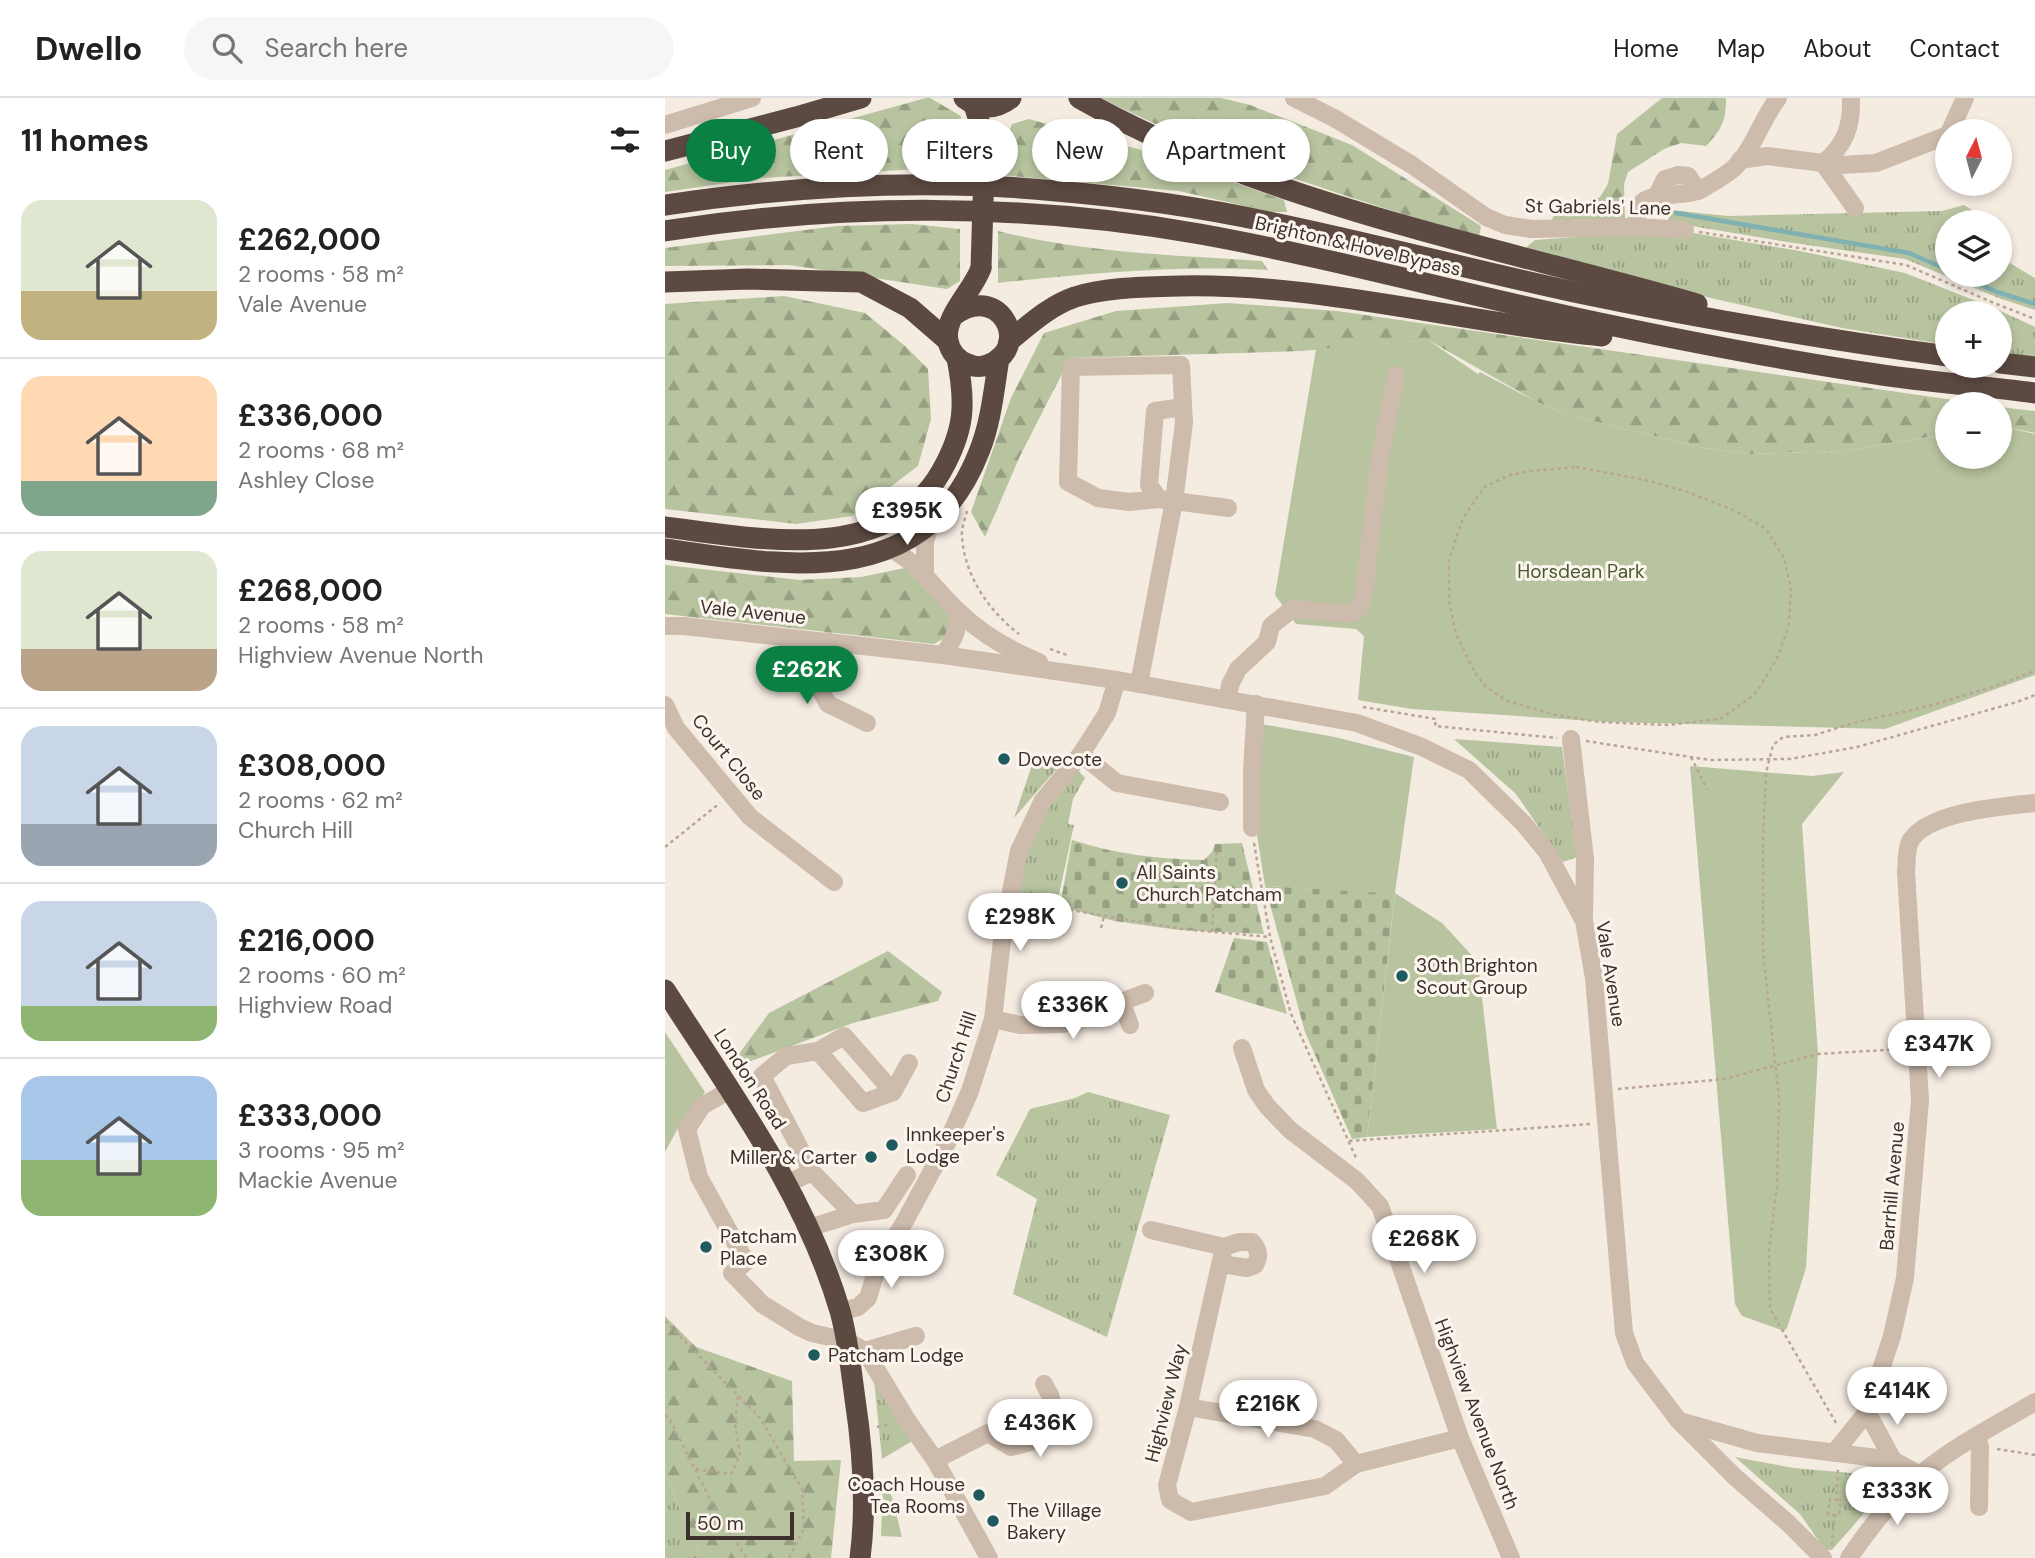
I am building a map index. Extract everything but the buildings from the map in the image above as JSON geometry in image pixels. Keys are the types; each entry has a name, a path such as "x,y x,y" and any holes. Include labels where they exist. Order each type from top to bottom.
{"highway":[{"path":"665,150 861,98"},
{"path":"1079,98 1167,144 1347,209 1421,232 1647,290 1789,331"},
{"path":"969,102 992,107 1006,102"},
{"path":"969,102 976,119"},
{"path":"991,119 1006,102"},
{"path":"665,549 731,558 820,562 870,557 891,549 930,526 959,494 980,450 1009,331 1004,317 990,296 981,268 984,182"},
{"name":"Brighton & Hove Bypass","path":"665,205 736,194 821,188 961,186 1053,190 1136,200 1271,222 1574,292 1700,317 1935,354"},
{"name":"Brighton & Hove Bypass","path":"665,231 752,219 852,212 944,210 1037,214 1196,233 1273,248 1501,302 1708,346 1878,374 2035,393"},
{"path":"665,527 808,540 846,536 882,527 901,517 927,492 947,461 962,422 964,399 947,332 953,316 972,289 981,268"},
{"path":"665,282 748,279 861,282 877,288 910,308 952,350 974,366 992,364 1048,310 1075,298 1144,286 1201,285 1283,290 1579,334 1708,346"},
{"path":"824,281 857,291 875,300 912,324 927,339 945,369 954,443"},
{"path":"953,316 968,306 977,305 993,309 1004,317"},
{"path":"2012,364 2035,367"},
{"name":"London Road","path":"665,990 768,1149 809,1228 840,1312 856,1346 864,1478 864,1530 860,1558"}],"street":[{"path":"665,125 752,98"},
{"name":"St Gabriels' Lane","path":"1294,98 1334,118 1412,165 1486,217 1505,225 1548,229 1636,227 1685,230"},
{"path":"1636,227 1641,204 1657,195 1674,197 1698,191 1732,170 1741,160 1777,98"},
{"path":"1823,163 1835,154 1846,137 1851,98"},
{"path":"1955,119 1965,98"},
{"path":"1741,160 1767,156 1841,165 1876,163 1935,139"},
{"path":"1823,163 1855,208"},
{"path":"1139,684 1167,500 1184,423 1181,365 1070,367 1068,482 1098,498 1129,502 1167,500 1228,508"},
{"path":"1228,698 1230,685 1238,669 1266,642 1271,626 1291,609 1349,614 1358,610 1364,594 1379,464 1396,376"},
{"path":"1167,500 1149,485 1155,411 1183,407"},
{"path":"925,575 925,541 930,526"},
{"name":"Vale Avenue","path":"891,549 925,575 959,612 992,639 1025,656 1072,665 1117,680 1357,723 1422,747 1469,770 1524,824 1547,852 1584,920 1594,978 1624,1334 1635,1363 1679,1421 1734,1477 1827,1554"},
{"path":"943,655 958,629 959,612"},
{"name":"Vale Avenue","path":"665,626 943,655 1072,665"},
{"path":"828,641 822,694 828,704 867,723"},
{"name":"Church Hill","path":"840,1312 858,1307 868,1298 877,1268 941,1154 970,1091 993,1019 1006,917 1019,851 1042,802 1081,754 1107,713 1117,680"},
{"path":"1252,828 1256,704"},
{"name":"Court Close","path":"665,705 676,728 750,817 834,882"},
{"path":"1571,739 1585,859 1584,920"},
{"path":"1081,754 1117,783 1220,802"},
{"name":"Barrhill Avenue","path":"1840,1448 1867,1412 1892,1336 1905,1278 1920,1100 1906,872 1910,842 1918,833 1938,821 1971,812 2035,803"},
{"path":"993,1019 1020,1025 1063,1024 1145,993"},
{"path":"1122,1003 1130,1025"},
{"path":"853,1214 812,1172 762,1076 786,1056 818,1051 844,1036 893,1092"},
{"name":"Highview Avenue North","path":"1242,1048 1249,1093 1267,1106 1290,1130 1357,1181 1380,1206 1460,1438 1511,1558"},
{"path":"818,1051 863,1103 893,1092 909,1063"},
{"path":"730,1090 702,1106 687,1129 699,1177 746,1262 732,1273 762,1304 812,1333 856,1346 916,1336"},
{"path":"786,1184 812,1172"},
{"path":"809,1228 853,1214 884,1210 907,1175"},
{"name":"Highview Way","path":"1151,1230 1223,1256 1167,1485 1170,1500 1191,1512 1325,1486 1356,1464 1460,1438"},
{"path":"856,1346 935,1460 989,1558"},
{"path":"935,1460 988,1433 1011,1447 1026,1444 1050,1433 1057,1419 1044,1384"},
{"path":"1849,1558 1884,1512 1920,1475 1979,1441 2035,1402"},
{"path":"1188,1407 1315,1429 1336,1440 1356,1464"},
{"path":"1867,1412 1893,1460"},
{"path":"1679,1421 1758,1443 1840,1448 1893,1460 1920,1475"},
{"path":"1979,1441 1979,1507"}],"path":[{"path":"1685,230 1906,265 2035,319"},
{"path":"1576,467 1641,479 1685,491 1736,511 1766,529 1784,558 1789,578 1789,624 1777,659 1755,694 1720,719 1668,725 1579,719 1507,701 1485,686 1474,671 1456,634 1449,600 1449,560 1462,518 1484,487 1510,475 1576,467"},
{"path":"967,509 961,536 972,579 1000,619 1025,639"},
{"path":"1049,649 1072,665"},
{"path":"1836,1500 1840,1448 1770,1309 1769,1250 1777,1186 1779,1097 1763,952 1763,837 1769,760 1773,745 1783,737 1815,735 1853,723 1926,707 2035,671"},
{"path":"1357,706 1436,719 1436,726 1571,739 1710,760 1790,760 1857,747 2035,695"},
{"path":"1571,739 1571,728 1579,719"},
{"path":"1691,757 1707,789"},
{"path":"665,847 729,794"},
{"path":"1252,828 1271,937 1291,1014 1357,1156 1357,1181"},
{"path":"1212,933 1217,848"},
{"path":"1006,917 1059,908 1212,933 1271,937"},
{"path":"1101,928 1104,916"},
{"path":"1604,1091 1725,1079 1818,1054 1918,1048"},
{"path":"1349,1142 1606,1122"},
{"path":"665,1321 760,1418 802,1489 804,1528 789,1558"},
{"path":"695,1469 731,1474 740,1455 735,1423 737,1395"},
{"path":"665,1415 719,1517 747,1558"},
{"path":"1979,1441 2035,1455"},
{"path":"1830,1499 1841,1500 1839,1516 1834,1515 1828,1514 1830,1499"},
{"path":"1827,1554 1834,1515"}],"green space":[{"path":"926,98 961,116 961,119 902,119 902,170 888,171 888,119 850,119"},
{"path":"1101,98 1221,98 1250,105 1286,119 1144,119"},
{"path":"1662,98 1726,98 1725,113 1716,135 1706,146 1681,143 1664,149 1628,172 1624,184 1625,221 1550,223 1555,214 1600,197 1608,184 1617,134"},
{"path":"1032,120 1032,178 1018,177 1018,122"},
{"path":"1310,129 1352,145 1481,226 1479,238 1305,182 1310,182"},
{"path":"790,136 790,176 776,177 776,139"},
{"path":"1128,146 1142,150 1142,182 1233,182 1284,200 1287,212 1271,212 1179,191 1078,182 1128,182"},
{"path":"686,164 686,182 734,182 665,192 665,170"},
{"path":"1964,205 1972,210 1946,210"},
{"path":"1670,210 1728,216 1935,211 1935,272 1905,259 1668,222"},
{"path":"912,224 960,229 960,281 947,289 789,265 665,266 665,248 837,226"},
{"path":"998,231 1096,249 1262,261 1268,270 1133,271 998,283"},
{"path":"1693,233 1800,251 1905,273 1976,301 1935,301 1935,343 1842,328 1518,254 1535,240 1617,234"},
{"path":"2012,264 2035,278 2035,310 1972,287 2012,287"},
{"path":"784,296 865,313 928,369 931,419 918,466 852,516 796,524 665,509 665,304"},
{"path":"1228,303 1337,311 1935,397 1935,436 1844,451 1750,454 1704,448 1568,415 1539,403 1428,340 1302,351 1070,358 1020,456 985,537 971,512 1011,398 1044,333 1116,311"},
{"path":"2012,316 2035,327 2035,358 2012,355"},
{"name":"Horsdean Park","path":"1428,340 1478,374 1480,372 1568,415 1704,448 1750,454 1844,451 1935,436 1935,469 2012,469 2012,429 2035,434 2035,675 1885,729 1609,722 1412,709 1358,700 1364,636 1356,629 1296,624 1275,595 1316,349"},
{"path":"2012,408 2035,411 2035,433 2012,428"},
{"path":"665,565 799,580 861,577 905,568 952,617 946,637 934,644 665,614"},
{"path":"1261,724 1335,737 1414,757 1395,893 1442,923 1478,962 1497,1129 1367,1137 1395,894 1265,886 1257,835"},
{"path":"1454,739 1562,747 1577,857 1563,862 1516,794"},
{"path":"1033,762 1060,765 1014,818"},
{"path":"1690,766 1812,776 1844,772 1802,824 1818,1054 1806,1268 1784,1331 1742,1316 1735,1304"},
{"path":"1078,770 1085,778 1073,799 1068,824 1074,825 1055,913 1008,924 1027,844 1057,792"},
{"path":"1072,840 1137,855 1204,860 1215,844 1242,843 1264,934 1179,930 1114,921 1060,906"},
{"path":"1265,886 1395,893 1367,1137 1352,1139 1305,1032"},
{"path":"1234,938 1267,942 1287,1014 1215,992"},
{"path":"888,951 942,992 938,1001 853,1023 743,1064 739,1054 769,1013"},
{"path":"665,1032 705,1092 678,1128 665,1152"},
{"path":"1088,1092 1170,1115 1107,1337 1013,1294 1037,1199 996,1175 1030,1109 1075,1098"},
{"path":"665,1316 696,1347 792,1381 794,1461 841,1460 831,1558 701,1558 665,1473"},
{"path":"874,1380 914,1440 882,1459"},
{"path":"1735,1457 1794,1468 1873,1475 1882,1479 1876,1496 1861,1516 1832,1550 1825,1550 1800,1514"},
{"path":"665,1473 701,1558 665,1558"},
{"path":"883,1481 892,1497 902,1537 881,1536"}],"waterway":[{"path":"1676,213 1909,253 1935,264"},
{"path":"1986,287 2035,304"}],"place":[{"name":"Dovecote","path":"1004,759"},
{"name":"All Saints Church Patcham","path":"1122,883"},
{"name":"30th Brighton Scout Group","path":"1402,976"},
{"name":"Innkeeper's Lodge","path":"892,1145"},
{"name":"Miller & Carter","path":"871,1157"},
{"name":"Patcham Place","path":"706,1247"},
{"name":"Patcham Lodge","path":"814,1355"},
{"name":"Coach House Tea Rooms","path":"979,1495"},
{"name":"The Village Bakery","path":"993,1521"}]}
